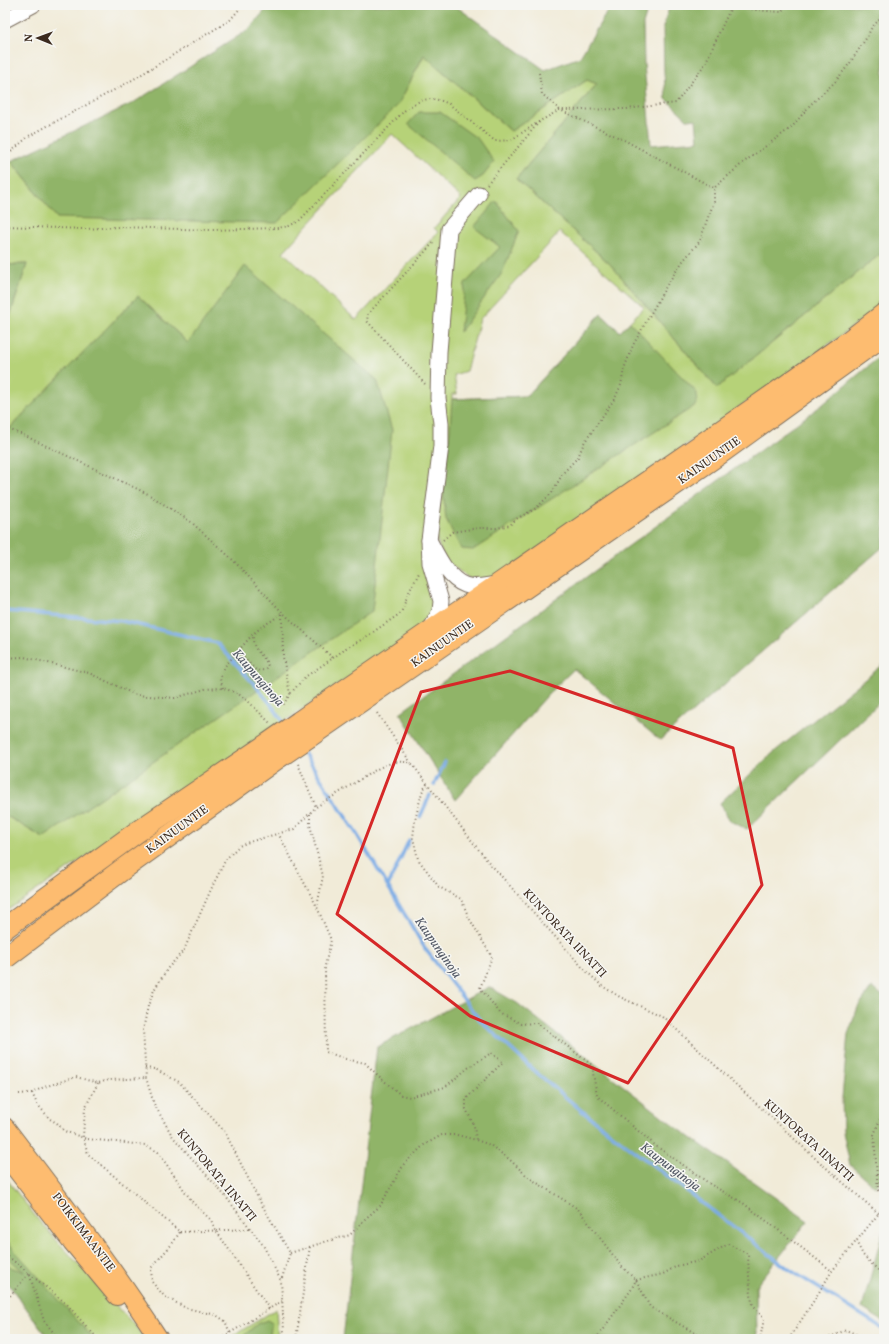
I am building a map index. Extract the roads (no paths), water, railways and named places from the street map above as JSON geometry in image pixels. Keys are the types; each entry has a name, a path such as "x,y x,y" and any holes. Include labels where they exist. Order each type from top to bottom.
{"highway":[{"name":"KAINUUNTIE","path":"304,729 429,634 756,407 845,344 884,314"},
{"name":"KAINUUNTIE","path":"5,958 135,860 274,750 719,454 884,335"},
{"name":"KAINUUNTIE","path":"5,928 137,832 274,750"},
{"path":"5,921 48,896"},
{"path":"5,969 60,916"}],"main road":[{"name":"POIKKIMAANTIE","path":"5,1127 102,1255 159,1339"},
{"name":"POIKKIMAANTIE","path":"5,1155 72,1242 154,1339"}],"street":[{"path":"5,20 33,5"},
{"path":"429,634 440,611 441,601 430,563 441,446 441,423 438,398 439,352 449,229 479,194"},
{"path":"431,547 444,567 465,585 475,587 499,584"}],"waterway":[{"name":"Kaupunginoja","path":"5,611 122,621 217,643 255,685 284,723"},
{"name":"Kaupunginoja","path":"302,750 356,833 426,950 479,1019 530,1067 582,1111 790,1270 884,1329"},
{"path":"434,785 445,762"},
{"path":"420,817 430,795"},
{"path":"388,886 409,840"}]}
